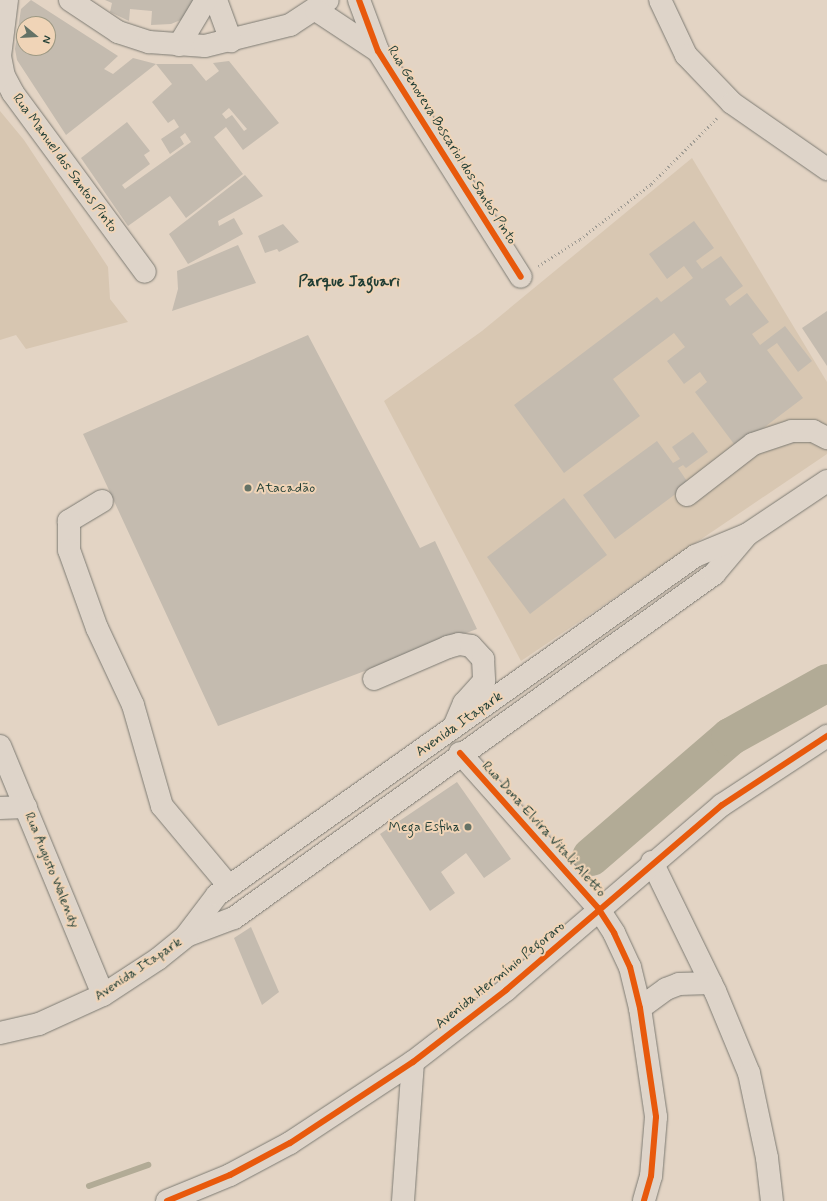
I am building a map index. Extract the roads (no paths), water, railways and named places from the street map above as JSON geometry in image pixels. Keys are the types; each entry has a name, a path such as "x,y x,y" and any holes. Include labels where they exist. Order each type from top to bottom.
{"street":[{"name":"Rua Manuel dos Santos Pinto","path":"7,0 0,56 4,76 13,93 145,272"},
{"path":"70,0 118,32 149,42 205,46 231,41 290,25 322,5"},
{"path":"179,45 206,0"},
{"path":"216,0 231,41"},
{"name":"Rua Genoveva Boscariol dos Santos Pinto","path":"360,0 378,51 521,277"},
{"path":"660,0 686,55 732,103 827,169"},
{"name":"Rua Genoveva Boscariol dos Santos Pinto","path":"322,5 378,51"},
{"path":"687,495 753,444 792,431 813,431 827,438"},
{"name":"Avenida Itapark","path":"186,936 217,895 695,556 748,534 827,481"},
{"path":"102,501 69,521 69,550 97,628 133,706 162,806 230,886"},
{"name":"Avenida Itapark","path":"2,1038 39,1024 103,995 186,936 234,918 460,753 714,574 748,534"},
{"path":"374,679 448,647 459,644 471,646 484,659 484,681 464,703 454,727"},
{"name":"Avenida Hermínio Pegoraro","path":"167,1201 230,1175 290,1143 413,1062 506,990 598,908 722,805 827,736"},
{"name":"Rua Augusto Walendy","path":"0,746 103,995"},
{"name":"Rua Dona Elvira Vitali Aletto","path":"460,753 598,908 614,933 630,967 640,1008 656,1117 651,1176 644,1201"},
{"path":"0,808 26,807"},
{"path":"652,862 711,983 749,1073 767,1158 772,1201"},
{"path":"640,1008 666,988 679,984 711,983"},
{"path":"403,1201 413,1062"}],"waterway":[{"path":"591,857 730,737 827,683"},
{"path":"89,1186 148,1165"}],"place":[{"name":"Atacadão","path":"248,488"},
{"name":"Mega Esfiha","path":"468,827"}],"district":[{"name":"Parque Jaguari","path":"349,282"}]}
